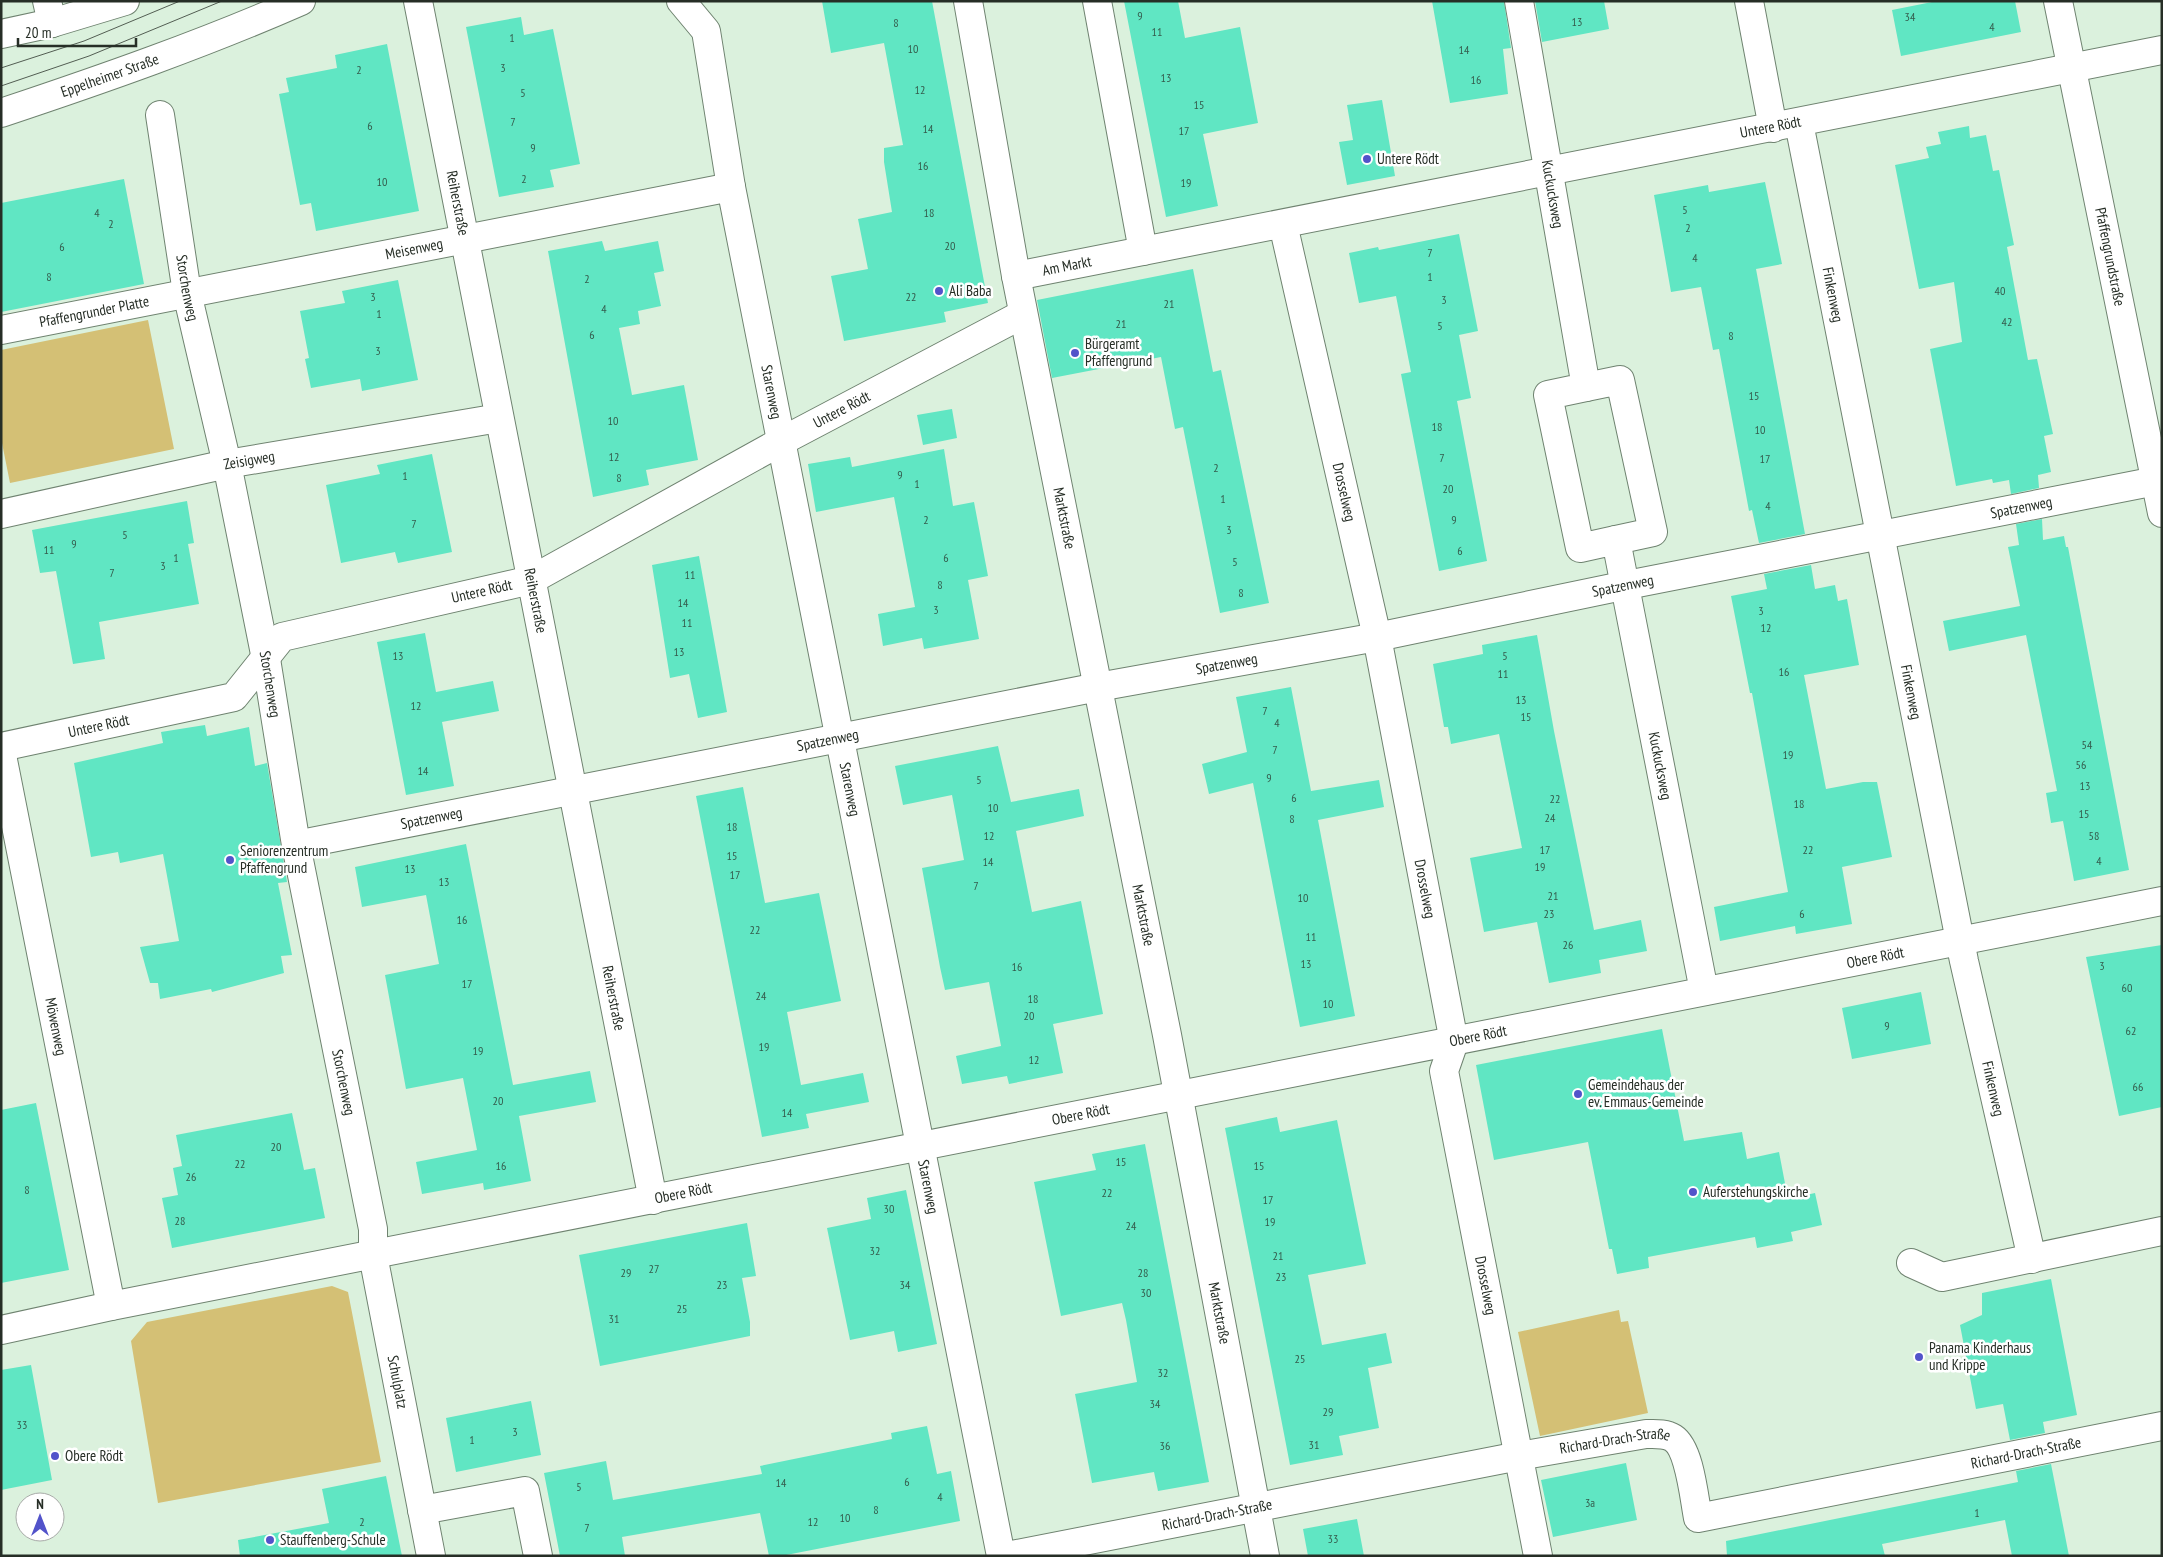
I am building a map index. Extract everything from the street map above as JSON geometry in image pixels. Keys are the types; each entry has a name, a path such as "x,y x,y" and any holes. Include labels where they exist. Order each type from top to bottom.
{"street":[{"path":"1,34 49,12 126,1"},
{"name":"Eppelheimer Straße","path":"1,113 144,65 226,34 301,1"},
{"name":"Reiherstraße","path":"418,1 653,1200"},
{"name":"Starenweg","path":"681,1 706,31 731,187 1001,1556"},
{"path":"968,1 1016,276"},
{"path":"1097,1 1143,252"},
{"name":"Kuckucksweg","path":"1518,1 1586,387"},
{"name":"Finkenweg","path":"1749,1 1786,126 1880,535 1960,941 2032,1259"},
{"name":"Pfaffengrundstraße","path":"2058,1 2162,512"},
{"name":"Untere Rödt","path":"1143,252 2162,50"},
{"name":"Storchenweg","path":"160,115 187,293 227,464 266,659 296,845 373,1229 373,1255"},
{"name":"Meisenweg","path":"187,293 731,187"},
{"name":"Drosselweg","path":"1283,224 1377,637 1454,1042 1444,1071 1538,1556"},
{"name":"Am Markt","path":"1016,276 1143,252"},
{"name":"Marktstraße","path":"1016,276 1178,1096 1264,1556"},
{"name":"Pfaffengrunder Platte","path":"1,330 187,293"},
{"name":"Untere Rödt","path":"1,748 234,697 282,637 531,580 782,441 1023,314"},
{"path":"1620,380 1653,532 1616,540 1580,548 1548,395 1620,380"},
{"name":"Zeisigweg","path":"1,514 227,464 499,418"},
{"name":"Spatzenweg","path":"296,845 1098,687 1377,637 1627,585 2156,482"},
{"name":"Kuckucksweg","path":"1616,540 1627,585 1704,991"},
{"name":"Möwenweg","path":"1,748 111,1306"},
{"name":"Obere Rödt","path":"1,1330 111,1306 2162,901"},
{"path":"1911,1263 1942,1277 2162,1231"},
{"name":"Schulplatz","path":"373,1255 431,1556"},
{"name":"Richard-Drach-Straße","path":"1007,1556 1519,1456 1646,1434 1665,1434 1674,1439 1684,1451 1698,1518 2162,1426"},
{"path":"422,1510 525,1491 538,1556"}],"shaded area":[{"path":"148,320 174,449 10,483 1,438 1,350"},
{"path":"332,1286 348,1292 381,1462 158,1503 131,1341 147,1322"},
{"path":"1619,1310 1621,1322 1628,1321 1648,1413 1540,1436 1518,1332"}],"building":[{"path":"822,1 932,1 988,303 944,312 946,322 844,341 831,276 868,269 858,219 892,212 884,162 884,148 903,145 884,43 831,53"},
{"path":"1124,1 1178,1 1185,38 1240,27 1258,123 1203,134 1218,206 1166,217"},
{"path":"1432,1 1504,1 1511,48 1503,49 1508,94 1450,103"},
{"path":"1535,1 1604,1 1609,29 1542,42"},
{"path":"1937,1 2015,1 2021,32 1901,56 1892,10"},
{"path":"521,17 524,35 553,29 580,164 550,170 554,187 499,197 466,27"},
{"path":"387,44 419,211 316,231 311,203 300,205 279,94 289,92 286,78 337,68 335,55"},
{"name":"Untere Rödt","path":"1382,100 1395,176 1347,185 1339,142 1353,140 1347,105"},
{"path":"1969,126 1970,138 1986,135 1993,171 1999,170 2014,245 2007,247 2028,360 2037,359 2053,434 2044,436 2051,472 2038,475 2039,488 2011,494 2009,480 1993,483 1992,479 1956,486 1930,349 1962,342 1954,282 1919,289 1895,165 1929,158 1926,147 1941,144 1938,132"},
{"path":"124,179 144,284 1,312 1,203"},
{"path":"1765,182 1782,264 1756,269 1805,534 1759,543 1752,510 1749,511 1719,349 1713,350 1701,287 1671,292 1654,195 1708,185 1709,192"},
{"path":"1459,234 1478,331 1459,335 1471,398 1457,401 1487,561 1439,571 1401,374 1411,372 1396,296 1359,303 1349,253 1378,247 1379,250"},
{"path":"602,241 605,251 658,241 664,271 654,273 661,306 638,311 640,324 619,328 632,395 684,385 698,460 646,470 649,485 593,497 548,251"},
{"path":"1193,269 1213,372 1221,370 1269,603 1220,613 1183,427 1175,429 1161,357 1052,378 1037,300"},
{"path":"398,280 418,380 362,391 360,379 311,388 305,359 309,358 300,311 345,303 342,291"},
{"path":"952,409 957,438 923,445 917,415"},
{"path":"944,449 953,506 974,502 988,576 968,580 979,639 924,649 922,638 883,646 878,614 915,607 894,497 816,512 808,464 850,457 852,467"},
{"path":"432,454 452,552 398,563 395,552 341,563 326,485 380,474 377,465"},
{"path":"187,501 194,543 188,544 199,604 99,622 105,659 73,664 56,571 40,573 32,530"},
{"path":"2042,519 2043,540 2064,536 2066,547 2068,547 2129,870 2074,881 2063,821 2051,823 2046,793 2057,791 2026,635 1949,651 1943,621 2020,606 2008,547 2019,545 2016,524"},
{"path":"699,556 727,712 698,718 689,674 670,678 652,565"},
{"path":"1811,565 1815,589 1835,585 1838,601 1847,599 1859,665 1804,675 1826,789 1863,782 1877,782 1892,857 1842,867 1852,924 1796,934 1795,926 1720,941 1714,907 1788,892 1752,693 1750,693 1731,596 1767,589 1764,574"},
{"path":"425,633 436,692 493,681 499,711 442,722 454,786 406,795 377,642"},
{"path":"1537,635 1554,731 1594,930 1641,920 1647,951 1599,960 1601,973 1549,983 1537,922 1484,932 1470,858 1522,848 1499,734 1451,744 1448,727 1444,727 1433,664 1483,654 1482,645"},
{"path":"1291,687 1311,791 1379,780 1384,807 1318,820 1355,1016 1300,1027 1253,783 1209,794 1202,764 1247,752 1236,697"},
{"name":"Seniorenzentrum Pfaffengrund","path":"205,725 207,736 249,727 255,766 267,763 287,882 278,883 292,955 281,956 284,973 212,992 211,989 160,999 158,983 150,983 140,947 179,941 163,854 120,863 118,852 91,857 74,763 163,743 161,732"},
{"path":"998,746 1011,802 1079,789 1084,816 1016,831 1032,912 1081,901 1103,1014 1053,1024 1063,1073 1009,1084 1007,1076 962,1084 956,1056 1001,1046 989,982 945,990 940,967 922,868 964,860 952,795 903,805 895,766"},
{"path":"743,787 765,903 819,893 841,1001 787,1012 801,1085 863,1073 869,1102 806,1114 809,1128 762,1137 696,796"},
{"path":"466,844 513,1085 590,1071 596,1102 519,1116 531,1181 484,1190 483,1183 422,1194 416,1162 477,1150 463,1078 406,1089 385,975 439,964 426,895 362,907 355,867"},
{"path":"2162,945 2162,1107 2119,1116 2086,957"},
{"path":"1921,992 1931,1044 1852,1059 1842,1008"},
{"path":"1662,1029 1684,1141 1742,1132 1747,1159 1779,1152 1788,1199 1815,1193 1822,1225 1791,1232 1793,1241 1757,1248 1755,1237 1648,1257 1649,1268 1617,1274 1612,1249 1609,1249 1588,1142 1494,1160 1476,1065"},
{"path":"36,1103 69,1270 1,1283 1,1110"},
{"path":"292,1113 304,1170 315,1168 325,1218 172,1248 162,1198 178,1195 173,1168 182,1166 176,1135"},
{"path":"1277,1117 1280,1132 1337,1120 1366,1264 1308,1275 1322,1345 1386,1333 1392,1363 1368,1368 1379,1428 1339,1436 1343,1455 1290,1465 1225,1128"},
{"path":"1145,1144 1209,1482 1158,1491 1154,1472 1092,1483 1075,1394 1137,1382 1126,1320 1122,1303 1061,1316 1034,1182 1096,1170 1092,1154"},
{"path":"906,1190 937,1344 898,1352 894,1331 850,1340 827,1228 871,1219 867,1198"},
{"path":"747,1223 756,1276 742,1278 750,1322 750,1336 600,1366 579,1255"},
{"path":"2051,1279 2077,1415 2043,1422 2045,1433 2010,1440 2003,1404 1976,1409 1960,1325 1982,1315 1982,1293"},
{"path":"31,1365 52,1480 1,1490 1,1370"},
{"path":"531,1401 541,1455 456,1472 446,1418"},
{"path":"927,1426 937,1474 951,1471 960,1521 781,1556 769,1556 760,1513 622,1537 625,1556 560,1556 544,1473 606,1461 613,1500 762,1474 760,1466 892,1439 891,1433"},
{"path":"1626,1463 1637,1520 1553,1537 1541,1480"},
{"path":"2051,1464 2069,1556 2012,1556 2005,1520 1882,1544 1885,1556 1727,1556 1726,1541 2018,1482 2016,1471"},
{"path":"386,1476 402,1556 240,1556 238,1540 329,1523 322,1489"},
{"path":"1357,1519 1364,1556 1308,1556 1303,1529"}],"tram line":[{"path":"1,68 84,41 180,1"},
{"path":"1,86 89,56 222,1"}],"place":[{"name":"Untere Rödt","path":"1367,159"},
{"name":"Ali Baba","path":"939,291"},
{"name":"Bürgeramt Pfaffengrund","path":"1075,353"},
{"name":"Seniorenzentrum Pfaffengrund","path":"230,860"},
{"name":"Gemeindehaus der ev. Emmaus-Gemeinde","path":"1578,1094"},
{"name":"Auferstehungskirche","path":"1693,1192"},
{"name":"Panama Kinderhaus und Krippe","path":"1919,1357"},
{"name":"Obere Rödt","path":"55,1456"},
{"name":"Stauffenberg-Schule","path":"270,1540"}]}
